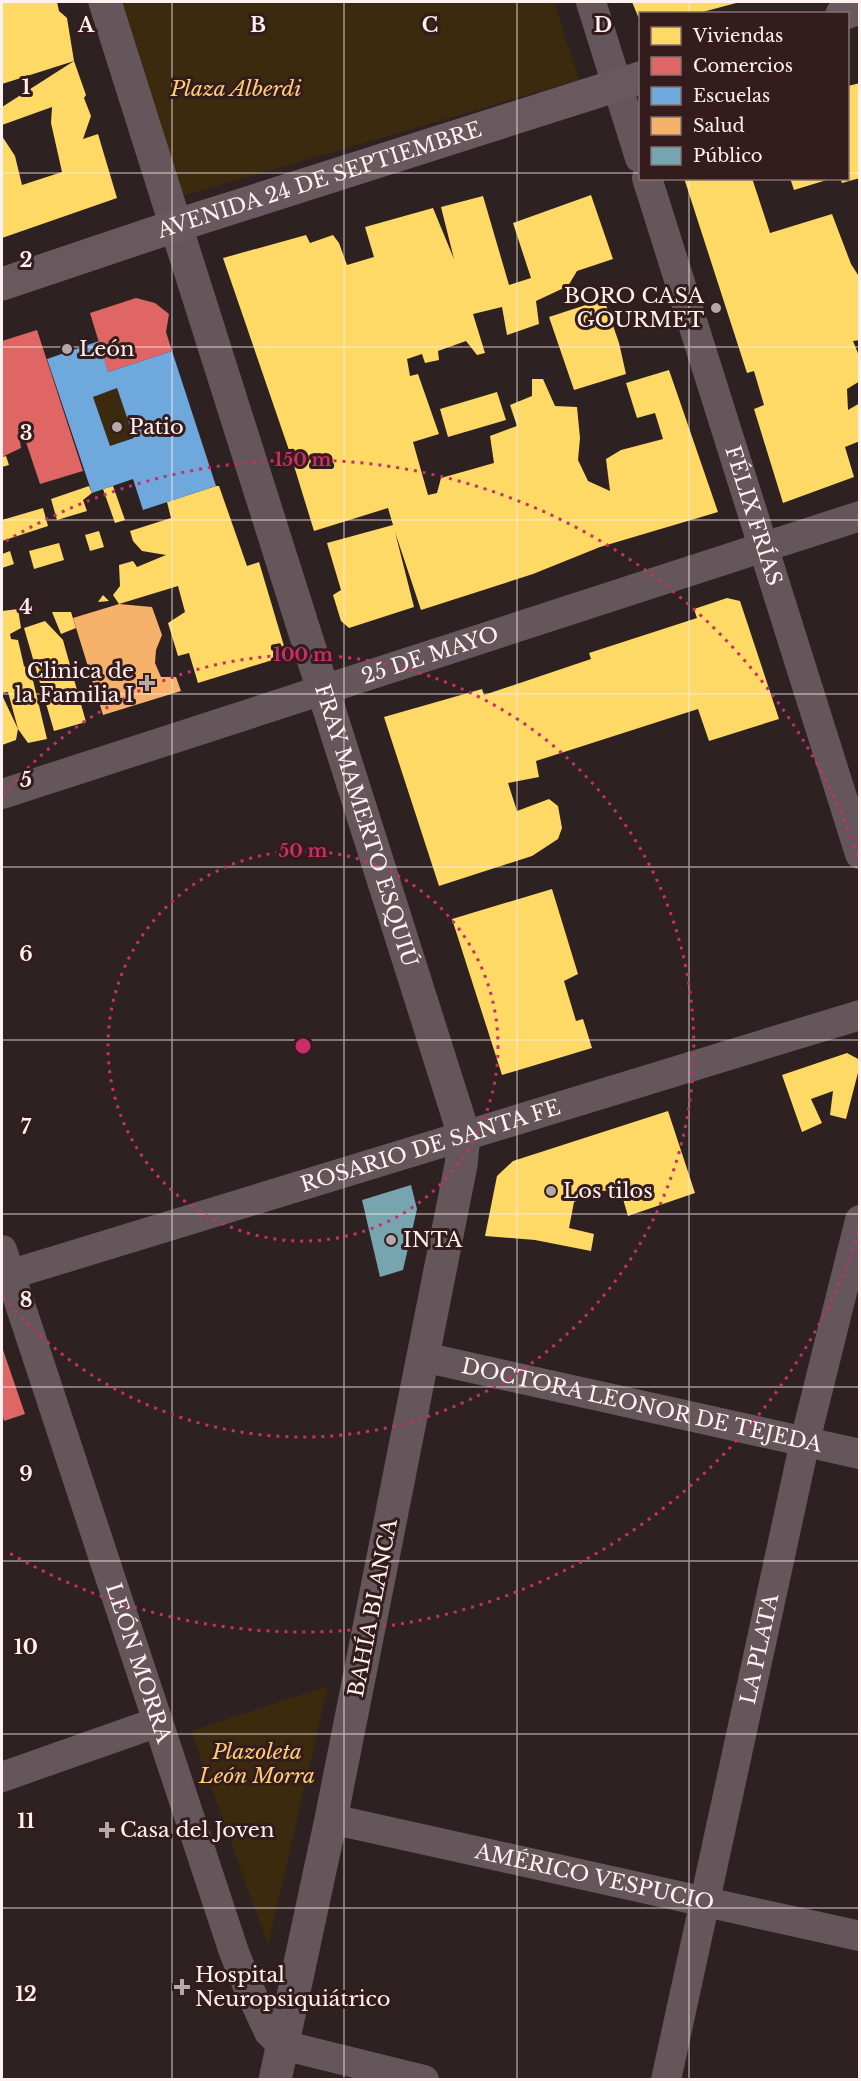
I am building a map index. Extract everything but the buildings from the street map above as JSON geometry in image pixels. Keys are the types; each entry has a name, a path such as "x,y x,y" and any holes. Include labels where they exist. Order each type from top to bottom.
{"main road":[{"name":"AVENIDA 24 DE SEPTIEMBRE","path":"2,284 629,81"}],"street":[{"name":"FRAY MAMERTO ESQUIÚ","path":"105,2 464,1135"},
{"path":"591,2 629,81 639,151"},
{"name":"FÉLIX FRÍAS","path":"648,180 860,854"},
{"name":"25 DE MAYO","path":"2,794 860,516"},
{"name":"ROSARIO DE SANTA FE","path":"4,1267 464,1135 860,1015"},
{"name":"BAHÍA BLANCA","path":"275,2079 331,1819 461,1165 464,1135"},
{"name":"LA PLATA","path":"666,2079 805,1441 860,1220"},
{"name":"LEÓN MORRA","path":"4,1267 246,1982 269,2032 282,2045"},
{"name":"DOCTORA LEONOR DE TEJEDA","path":"423,1357 860,1454"},
{"path":"2,1777 158,1722"},
{"name":"AMÉRICO VESPUCIO","path":"331,1819 860,1936"},
{"path":"282,2045 424,2079"}],"green space":[{"name":"Plaza Alberdi","path":"116,2 554,2 579,80 176,198"},
{"name":"Patio","path":"117,388 134,438 110,446 93,397"},
{"name":"Plazoleta León Morra","path":"328,1686 268,1945 191,1731"}],"place":[{"name":"BORO CASA GOURMET","path":"716,308"},
{"name":"León","path":"67,349"},
{"name":"Patio","path":"117,427"},
{"name":"Clinica de la Familia I","path":"147,683"},
{"name":"Los tilos","path":"551,1191"},
{"name":"INTA","path":"391,1240"},
{"name":"Casa del Joven","path":"107,1830"},
{"name":"Hospital Neuropsiquiátrico","path":"182,1987"}]}
